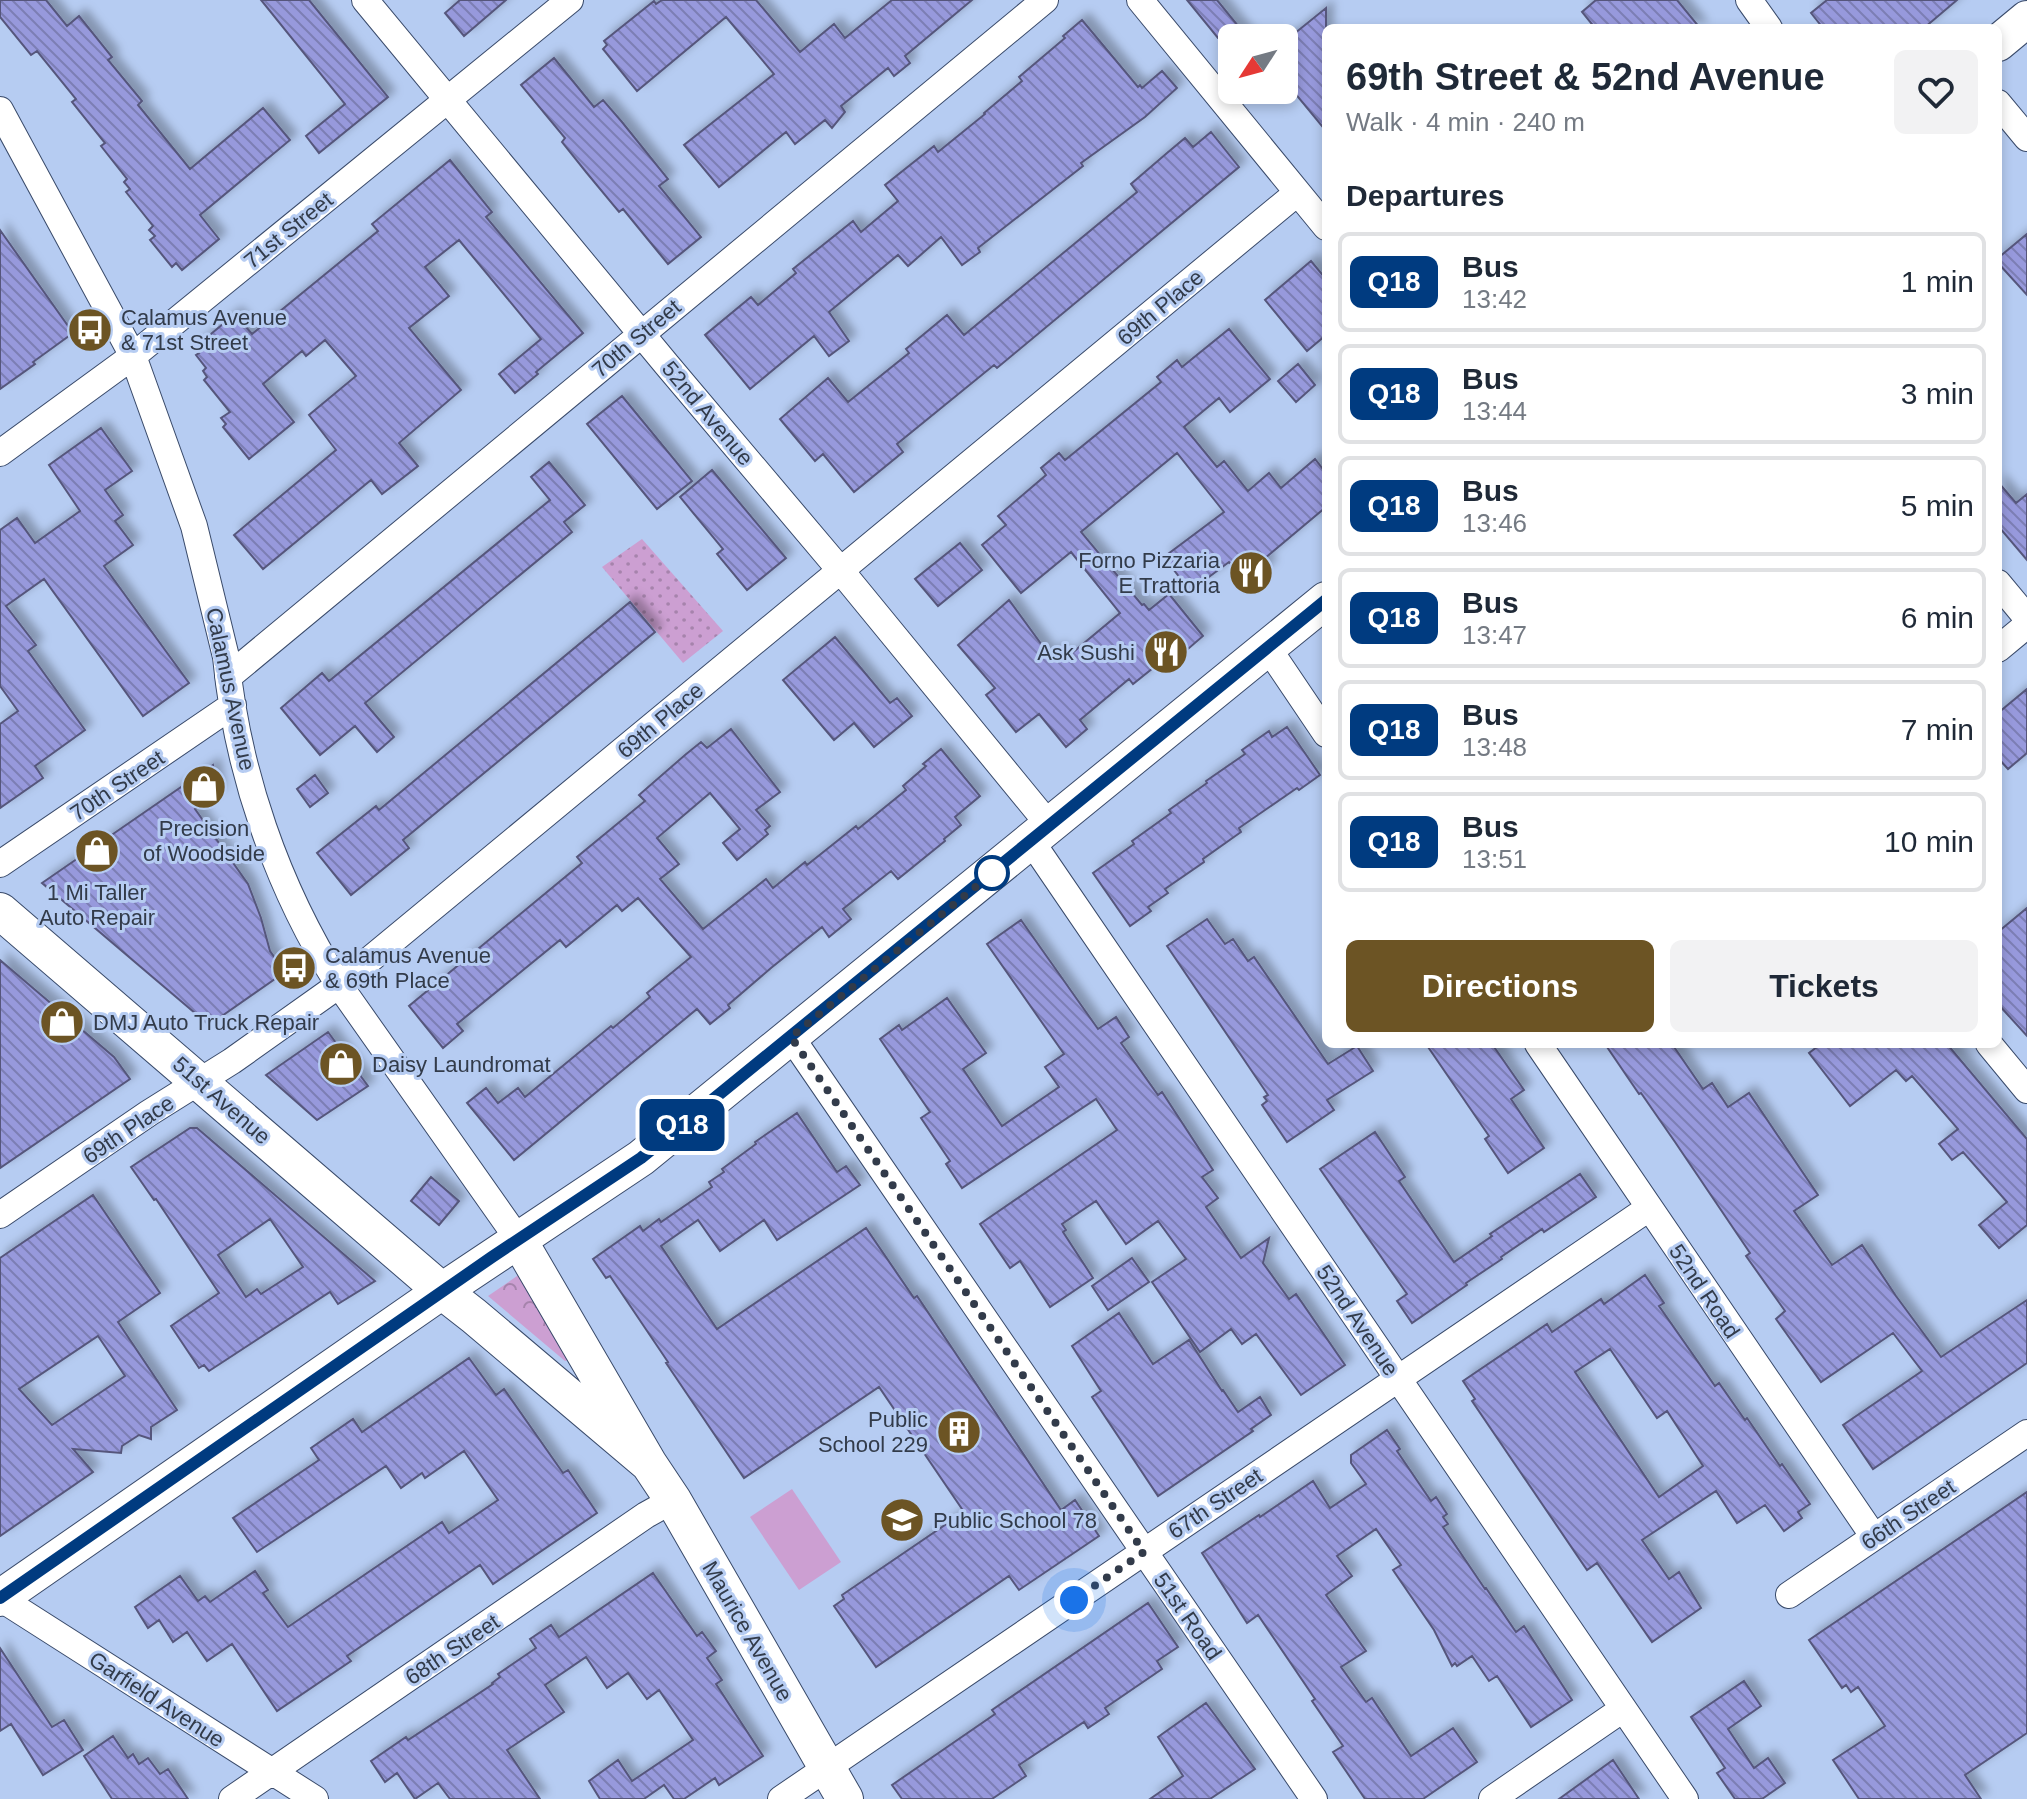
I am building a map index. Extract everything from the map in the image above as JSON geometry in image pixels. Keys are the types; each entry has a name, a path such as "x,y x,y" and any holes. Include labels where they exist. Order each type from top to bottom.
{"street":[{"name":"52nd Avenue","path":"365,0 841,571 1040,834 1398,1379 1685,1799"},
{"name":"71st Street","path":"0,453 133,356 570,0"},
{"name":"70th Street","path":"228,677 1045,0"},
{"path":"1140,0 1322,222"},
{"path":"1749,0 1766,24"},
{"path":"2002,40 2027,19"},
{"path":"2002,108 2027,138"},
{"name":"Calamus Avenue","path":"0,110 133,356 194,526 226,657 243,758 269,844 285,884 320,955 339,985 518,1239"},
{"name":"69th Place","path":"0,1215 339,985 1297,193"},
{"path":"2002,588 2027,618"},
{"path":"0,1598 442,1291 641,1158 1322,603"},
{"path":"2002,646 2027,625"},
{"path":"1268,648 1322,728"},
{"name":"70th Street","path":"0,864 233,705"},
{"name":"51st Avenue","path":"0,911 442,1291"},
{"name":"51st Road","path":"791,1037 1314,1799"},
{"name":"52nd Road","path":"1541,1048 1874,1537"},
{"path":"1992,1048 2027,1090"},
{"name":"67th Street","path":"781,1799 1649,1208"},
{"name":"Maurice Avenue","path":"518,1239 845,1799"},
{"name":"Maurice Avenue","path":"442,1291 649,1464"},
{"name":"66th Street","path":"1789,1595 2027,1433"},
{"name":"68th Street","path":"232,1799 646,1515 673,1500"},
{"name":"Garfield Avenue","path":"0,1598 315,1799"},
{"path":"1492,1799 1623,1709"}],"green space":[{"path":"642,539 723,631 683,663 602,567"},
{"path":"520,1274 572,1359 565,1361 488,1296"},
{"path":"792,1489 841,1562 799,1590 750,1517"}],"building":[{"path":"0,0 46,0 67,26 79,16 112,57 108,60 142,101 138,105 190,169 263,108 290,140 200,215 219,239 182,270 176,263 172,267 150,240 155,236 149,230 153,226 126,192 130,189 124,182 127,179 101,146 105,143 72,102 76,99 37,51 31,55 0,17"},
{"path":"261,0 309,0 388,97 319,153 306,136 345,104"},
{"path":"460,0 506,0 464,36 445,13"},
{"path":"662,0 756,0 800,52 834,24 845,38 892,0 972,0 905,56 910,63 894,76 888,68 841,106 845,112 832,128 825,120 795,144 786,132 719,187 684,145 774,74 726,17 637,91 603,49 607,45 604,41 654,1 656,4"},
{"path":"1187,0 1217,0 1237,24 1218,24 1218,38"},
{"path":"1596,0 1677,0 1697,24 1592,24 1582,12"},
{"path":"1827,0 1957,0 1929,24 1820,24 1811,13"},
{"path":"1326,8 1326,24 1322,24 1322,126 1298,97 1298,31"},
{"path":"1082,20 1138,87 1140,85 1142,88 1162,71 1177,88 1145,117 1081,163 1083,166 978,248 980,252 962,265 941,237 908,266 898,255 829,312 849,341 829,356 814,336 750,389 705,335 751,297 758,305 796,273 793,269 853,221 861,232 898,201 885,185 934,146 938,152 985,114 1022,81 1019,77"},
{"path":"554,58 594,107 603,100 622,122 668,179 659,186 701,237 668,264 623,209 619,212 586,172 562,142 565,138 521,85"},
{"path":"1211,132 1239,167 997,368 994,365 897,444 903,452 854,492 823,454 815,461 780,419 828,378 848,402 909,353 906,349 947,315 964,335 1137,192 1131,184 1185,138 1193,147"},
{"path":"450,160 492,212 486,217 583,333 515,393 499,374 541,339 459,240 425,267 449,296 409,328 461,390 399,443 418,466 382,494 371,480 263,569 234,535 336,450 309,415 356,376 325,340 306,356 302,351 263,384 294,422 249,459 223,427 226,424 221,418 230,412 204,380 207,377 203,371 206,368 194,348 235,314 252,334 378,231 372,224"},
{"path":"0,230 73,333 0,389"},
{"path":"2027,234 2027,295 2002,267 2002,255"},
{"path":"1311,261 1322,274 1322,338 1307,351 1265,300"},
{"path":"1229,329 1270,379 1230,412 1219,398 1184,427 1217,467 1224,461 1248,491 1269,473 1281,488 1315,459 1322,468 1322,510 1264,559 1269,566 1249,584 1229,562 1190,591 1164,557 1224,512 1177,453 1081,532 1142,605 1149,610 1169,594 1203,636 1188,649 1183,644 1133,684 1129,679 1080,720 1087,729 1066,747 1039,714 1016,732 986,695 995,688 958,645 1009,600 1050,656 1058,649 1066,658 1120,613 1071,552 1021,593 982,545 1006,525 998,516 1046,475 1041,468 1059,453 1065,460 1161,382 1157,377 1177,360 1182,367"},
{"path":"1298,364 1315,385 1296,402 1278,381"},
{"path":"622,396 692,481 657,509 587,424"},
{"path":"101,428 132,471 105,490 123,515 115,521 133,545 104,566 189,683 143,716 44,579 6,606 36,645 28,651 85,730 35,766 43,778 0,808 0,724 18,711 0,686 0,530 17,518 35,543 80,511 49,465"},
{"path":"549,462 585,505 564,522 572,532 365,703 394,737 377,752 355,726 320,755 281,708 322,673 329,681 550,500 531,477"},
{"path":"712,470 786,558 747,590 717,554 723,549 680,497"},
{"path":"2002,487 2016,503 2027,494 2027,560 2002,531"},
{"path":"960,543 982,570 938,606 915,579"},
{"path":"630,602 655,632 403,840 409,848 351,895 317,853 376,806 379,810"},
{"path":"835,637 890,703 897,698 912,716 874,747 854,723 834,740 783,680"},
{"path":"2027,689 2027,753 2008,769 2002,762 2002,710"},
{"path":"1287,727 1320,775 1239,828 1241,832 1165,889 1168,893 1148,907 1151,911 1130,926 1093,873 1134,844 1132,841 1171,813 1169,810 1206,781 1245,754 1242,750 1269,731 1272,737"},
{"path":"731,729 780,792 756,810 770,826 765,830 768,834 737,860 723,843 740,829 710,793 657,838 679,864 660,879 703,929 766,879 773,888 856,826 858,829 906,790 903,786 941,749 980,796 955,817 961,825 945,841 898,879 891,871 843,909 851,919 829,937 822,927 728,1005 730,1008 710,1024 697,1009 514,1160 467,1103 486,1088 498,1103 518,1088 525,1097 650,997 647,993 691,957 638,898 622,911 617,905 566,947 560,940 457,1024 463,1031 443,1048 409,1006 582,863 577,857 645,801 639,795 685,755 701,742 707,748"},
{"path":"213,765 218,793 195,809 248,884 270,951 285,972 209,1025 42,883"},
{"path":"315,775 328,793 310,807 297,789"},
{"path":"2027,908 2027,1036 2002,1008 2002,929"},
{"path":"1207,919 1225,944 1233,939 1248,961 1254,957 1328,1064 1358,1048 1373,1071 1327,1100 1334,1110 1287,1142 1262,1105 1267,1101 1264,1097 1268,1095 1167,946"},
{"path":"1021,920 1098,1029 1116,1017 1129,1037 1121,1043 1158,1095 1162,1092 1213,1170 1202,1177 1218,1198 1206,1207 1241,1258 1269,1238 1263,1263 1289,1299 1296,1294 1345,1365 1301,1395 1256,1334 1242,1344 1231,1329 1200,1352 1152,1282 1186,1259 1158,1221 1126,1244 1096,1201 1062,1224 1066,1230 1063,1232 1093,1278 1050,1307 1020,1261 1010,1268 980,1224 1117,1130 1096,1099 962,1188 946,1164 950,1161 921,1118 930,1112 880,1039 899,1025 902,1030 947,998 986,1053 963,1069 1002,1126 1059,1087 1045,1067 1064,1054 987,944"},
{"path":"0,960 114,1057 130,1079 0,1168"},
{"path":"328,1032 368,1086 317,1120 266,1075"},
{"path":"1429,1048 1495,1048 1524,1090 1511,1099 1544,1148 1508,1173 1485,1139 1489,1136"},
{"path":"1608,1048 1675,1048 1703,1089 1712,1083 1728,1107 1749,1093 1818,1195 1794,1211 1832,1265 1862,1245 1941,1357 2027,1300 2027,1363 1873,1469 1843,1425 1922,1371 1893,1333 1821,1382 1776,1319 1785,1311 1746,1256 1750,1253"},
{"path":"1816,1048 1950,1048 2027,1139 2027,1225 1999,1248 1979,1225 2007,1202 1963,1152 1952,1160 1939,1144 1958,1129 1912,1076 1906,1081 1896,1070 1850,1106 1809,1053"},
{"name":"Public School 229","path":"797,1113 837,1172 846,1166 860,1185 777,1240 764,1220 720,1251 698,1220 661,1246 717,1329 866,1228 914,1298 917,1296 1061,1510 1075,1500 1099,1536 1019,1590 1009,1576 876,1667 834,1606 844,1599 842,1595 964,1512 879,1387 744,1478 610,1276 606,1278 593,1259 640,1226 643,1231 659,1219 661,1222 712,1187 709,1182 724,1172 722,1169"},
{"path":"190,1128 197,1128 375,1281 338,1304 330,1292 209,1371 204,1365 199,1368 171,1326 219,1293 131,1167","holes":["270,1219 303,1267 261,1294 257,1289 246,1297 218,1255"]},
{"path":"1375,1132 1405,1177 1399,1181 1454,1262 1580,1174 1596,1197 1501,1257 1412,1323 1397,1301 1407,1294 1320,1169"},
{"path":"431,1177 459,1201 439,1225 411,1201"},
{"path":"93,1195 160,1293 118,1322 177,1410 151,1427 151,1439 139,1435 122,1446 121,1453 73,1449 93,1472 0,1536 0,1258","holes":["98,1336 125,1376 52,1425 19,1389"]},
{"path":"1132,1258 1149,1282 1108,1310 1092,1286"},
{"path":"1645,1275 1664,1303 1659,1306 1715,1386 1719,1383 1810,1504 1798,1512 1802,1518 1784,1531 1765,1505 1737,1523 1716,1491 1642,1540 1669,1579 1679,1572 1701,1608 1652,1642 1597,1563 1587,1570 1472,1401 1475,1399 1463,1381 1547,1324 1552,1332 1601,1299 1604,1304","holes":["1610,1349 1657,1418 1667,1411 1703,1466 1659,1497 1575,1372"]},
{"path":"1119,1313 1153,1364 1189,1340 1238,1412 1260,1397 1271,1415 1251,1429 1253,1431 1158,1496 1092,1397 1101,1391 1072,1346"},
{"path":"469,1358 496,1395 504,1389 563,1473 568,1470 597,1513 493,1584 480,1565 347,1656 351,1661 277,1711 232,1644 207,1661 187,1632 173,1642 159,1620 148,1628 135,1607 180,1576 198,1601 205,1596 210,1602 255,1571 268,1590 263,1593 288,1627 442,1522 449,1533 498,1500 464,1451 425,1478 422,1473 401,1488 386,1466 257,1552 233,1518 319,1460 311,1448 353,1419 362,1432"},
{"path":"1387,1430 1400,1449 1397,1451 1431,1501 1436,1497 1447,1514 1443,1517 1448,1524 1443,1527 1485,1589 1516,1632 1524,1626 1572,1700 1531,1727 1497,1676 1489,1681 1472,1656 1452,1666 1434,1630 1393,1570 1401,1565 1376,1529 1337,1556 1352,1576 1326,1595 1366,1651 1341,1667 1366,1702 1372,1698 1411,1756 1453,1728 1477,1762 1423,1799 1365,1799 1333,1752 1343,1746 1312,1701 1315,1699 1258,1615 1247,1623 1202,1553 1313,1481 1330,1508 1366,1484 1351,1463 1351,1455"},
{"path":"2027,1492 2027,1733 1965,1775 1981,1799 1859,1799 1833,1760 1885,1726 1858,1687 1851,1692 1846,1685 1842,1688 1809,1640"},
{"path":"653,1573 697,1636 702,1632 716,1651 707,1658 722,1680 716,1684 763,1756 719,1785 715,1778 684,1799 674,1799 664,1785 644,1799 600,1799 589,1781 618,1760 632,1781 693,1740 659,1690 647,1699 628,1673 607,1688 586,1657 545,1685 564,1712 507,1750 540,1799 450,1799 438,1783 415,1799 397,1773 385,1782 371,1761 493,1684 500,1677 498,1674 536,1648 530,1639 551,1625 559,1637"},
{"path":"1148,1603 1178,1647 1157,1661 1162,1669 1105,1708 1109,1714 1088,1728 1084,1722 1019,1765 1026,1776 992,1799 902,1799 892,1785 995,1714 992,1710"},
{"path":"0,1648 52,1727 64,1720 83,1750 43,1775 11,1724 0,1731"},
{"path":"1744,1681 1761,1706 1728,1729 1754,1768 1768,1758 1785,1783 1762,1799 1735,1799 1717,1773 1725,1768 1691,1717"},
{"path":"1206,1703 1255,1769 1210,1799 1150,1799 1183,1776 1158,1737"},
{"path":"113,1736 128,1758 133,1754 139,1764 148,1758 160,1774 168,1769 188,1799 112,1799 84,1756"},
{"path":"1613,1760 1639,1799 1559,1799"}],"bus line":[{"name":"Q18","path":"0,1598 442,1291 641,1158 1322,603"}],"place":[{"name":"Calamus Avenue & 71st Street","path":"90,330"},
{"name":"Forno Pizzaria E Trattoria","path":"1251,573"},
{"name":"Ask Sushi","path":"1166,652"},
{"name":"Precision of Woodside","path":"204,787"},
{"name":"1 Mi Taller Auto Repair","path":"97,851"},
{"name":"Calamus Avenue & 69th Place","path":"294,968"},
{"name":"DMJ Auto Truck Repair","path":"62,1022"},
{"name":"Daisy Laundromat","path":"341,1064"},
{"name":"Public School 229","path":"959,1432"},
{"name":"Public School 78","path":"902,1520"}],"route":[{"path":"992,873 995,871 791,1037 1144,1552 1074,1600"}]}
